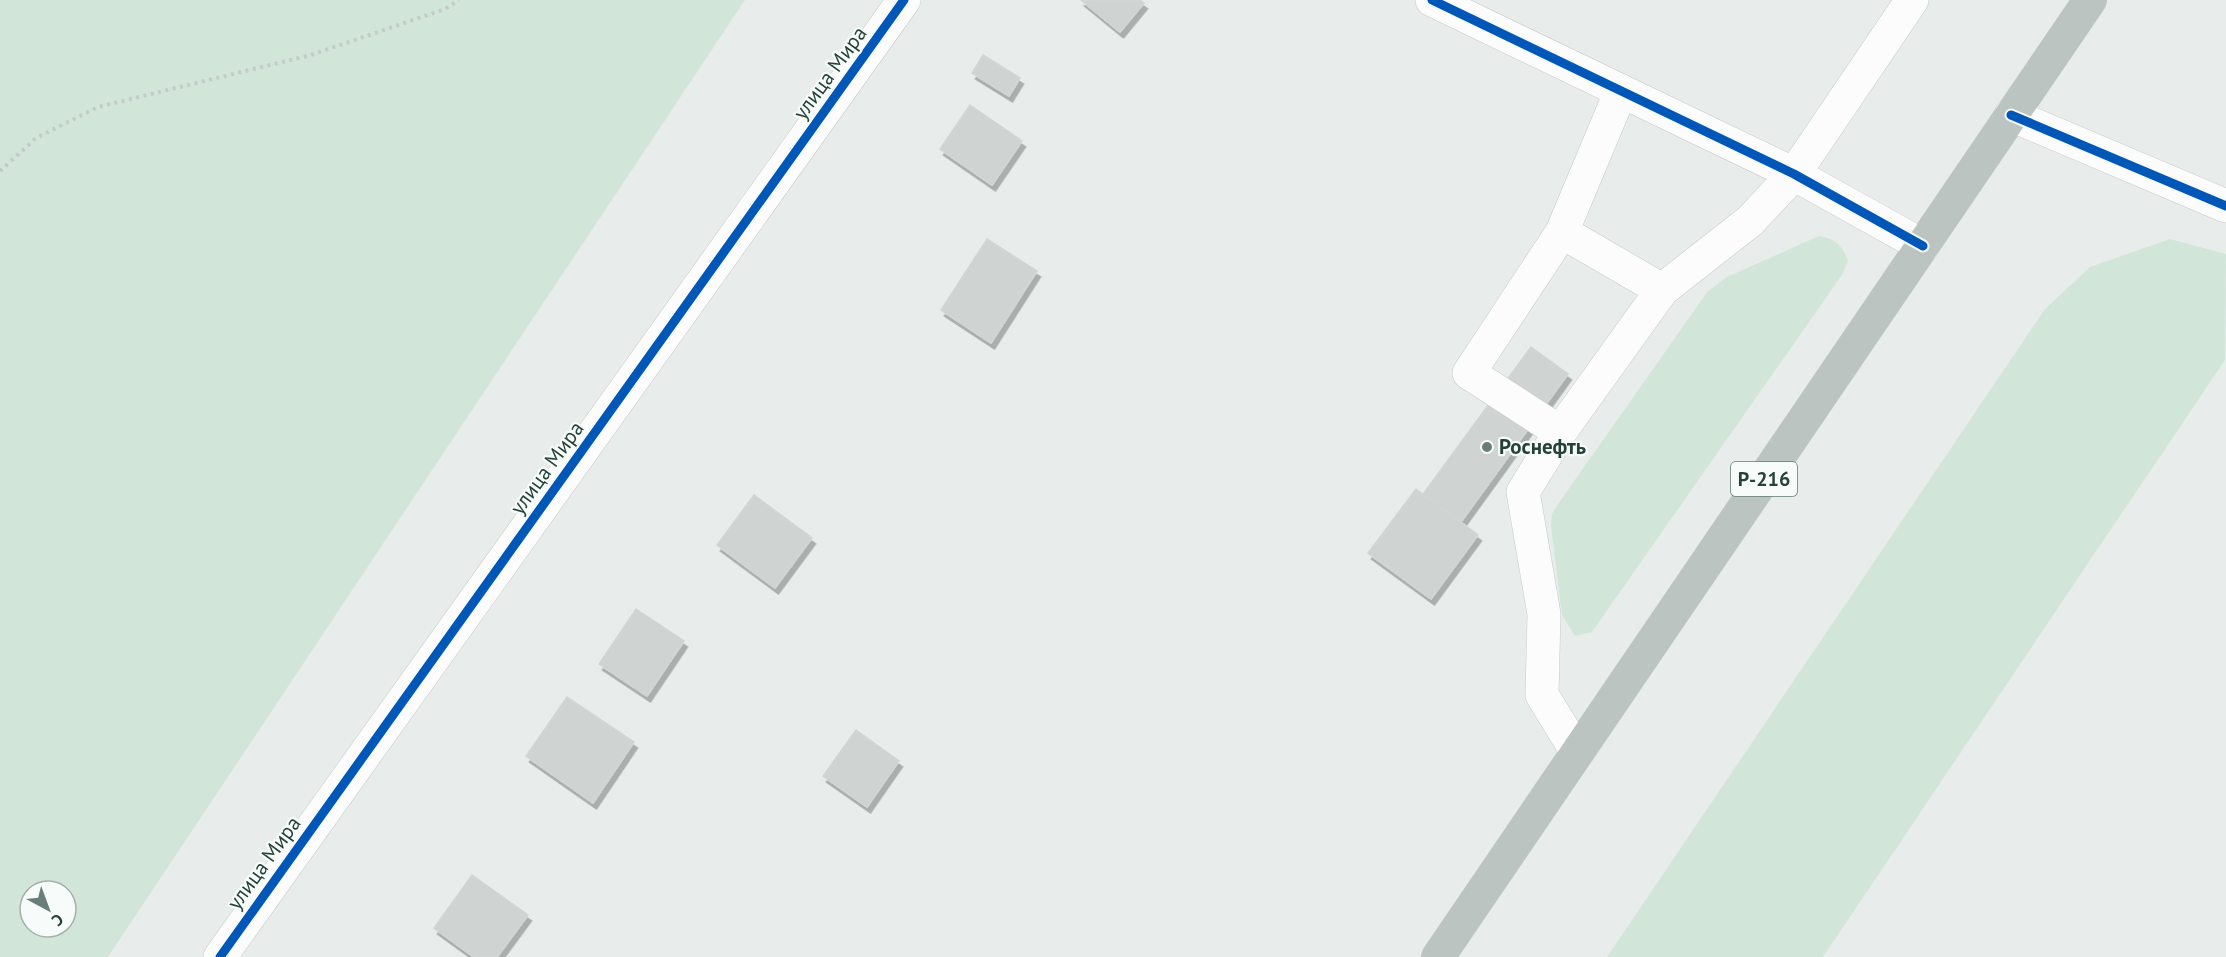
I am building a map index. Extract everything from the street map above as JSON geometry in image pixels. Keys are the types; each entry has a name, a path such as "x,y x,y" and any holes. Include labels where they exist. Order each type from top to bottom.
{"highway":[{"name":"Р-216","path":"1438,957 2090,0"}],"street":[{"name":"улица Мира","path":"220,957 904,0"},
{"path":"1432,0 1794,174 1923,246"},
{"path":"1577,752 1542,695 1544,614 1523,492 1560,432 1662,290 1750,221 1794,174 1912,0"},
{"path":"1560,432 1469,373 1562,232 1621,91"},
{"path":"2011,115 2226,206"},
{"path":"1562,232 1662,290"}],"path":[{"path":"0,171 36,138 98,107 311,55 446,9 459,0"}],"green space":[{"path":"0,0 745,0 108,957 0,957"},
{"path":"1819,236 1834,241 1843,251 1848,261 1842,275 1592,632 1575,636 1562,615 1551,526 1552,514 1558,504 1708,291 1727,277"},
{"path":"2170,239 2226,254 2225,360 1823,957 1607,957 2045,309 2090,267"}],"building":[{"path":"1081,0 1140,0 1144,3 1120,32"},
{"path":"983,55 1020,78 1009,96 972,73"},
{"path":"970,105 1022,141 992,185 940,149"},
{"path":"987,239 1037,271 991,343 941,310"},
{"path":"1531,347 1568,374 1461,522 1423,494"},
{"path":"1416,489 1478,535 1431,599 1368,553"},
{"path":"754,495 812,538 775,588 717,545"},
{"path":"636,609 684,641 647,696 599,664"},
{"path":"567,697 634,742 593,803 526,756"},
{"path":"856,730 899,761 867,807 823,776"},
{"path":"472,875 528,915 497,957 474,957 434,928"}],"cycle path":[{"path":"220,957 904,0"},
{"path":"1432,0 1794,174 1923,246"},
{"path":"2011,115 2226,206"}],"place":[{"name":"Роснефть","path":"1487,447"}]}
